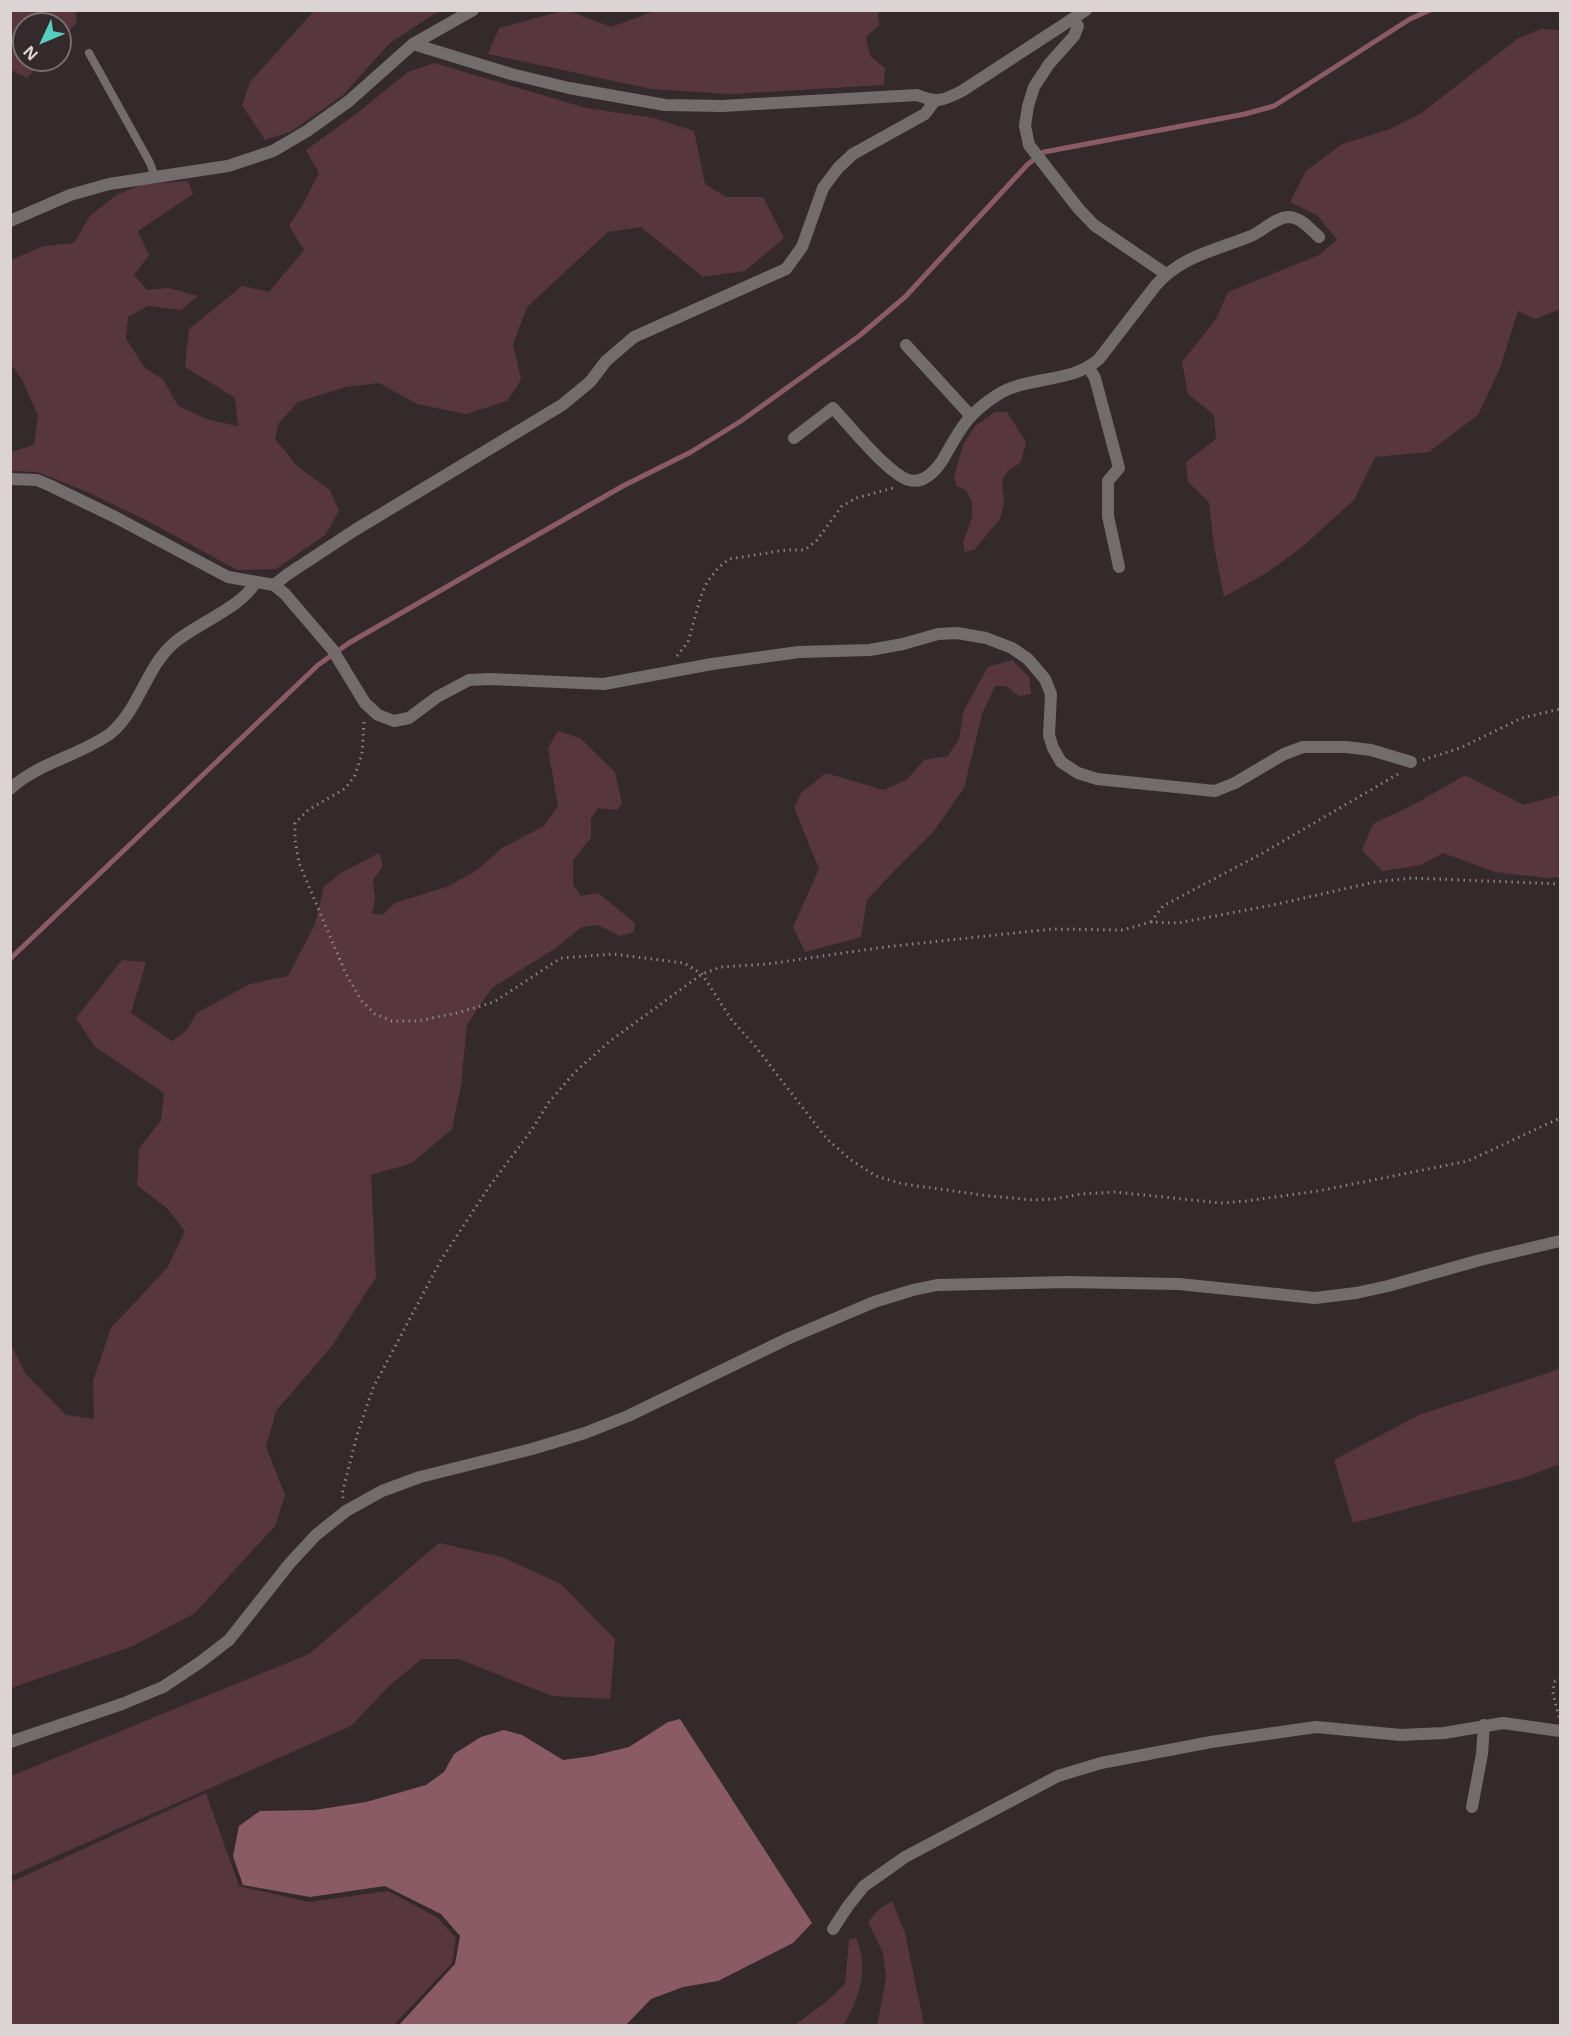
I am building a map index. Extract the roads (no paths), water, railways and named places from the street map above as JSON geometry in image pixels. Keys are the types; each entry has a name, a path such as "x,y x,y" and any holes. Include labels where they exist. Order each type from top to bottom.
{"street":[{"path":"10,230 15,219 70,195 109,184 228,166 273,151 308,131 349,102 413,44 473,10"},
{"path":"274,585 356,530 562,405 590,382 606,361 634,337 786,269 802,247 823,188 838,168 853,154 925,114 934,102 962,91 1086,10"},
{"path":"1073,19 1078,26 1074,36 1048,64 1034,87 1025,126 1029,145 1094,225 1166,274"},
{"path":"413,44 511,74 569,88 665,105 722,106 917,95 934,102"},
{"path":"794,438 833,408 891,469 908,480 917,481 930,475 940,464 970,416 998,394 1018,385 1077,373 1089,368 1099,359 1166,274 1182,263 1251,236 1275,221 1288,218 1301,221 1319,237"},
{"path":"906,345 970,416"},
{"path":"1089,368 1095,378 1119,468 1108,481 1108,516 1119,567"},
{"path":"10,479 37,480 44,483 115,517 228,577 274,585 285,594 336,654 365,703 378,715 394,721 409,718 436,697 469,681 490,679 604,684 712,664 799,652 870,650 938,634 957,633 986,639 1012,648 1028,659 1045,678 1051,694 1049,735 1061,762 1078,773 1097,779 1215,791 1235,783 1284,754 1303,747 1346,747 1371,750 1411,762"},
{"path":"10,789 38,771 110,735 127,717 163,655 173,644 196,626 236,603 250,591 255,583"},
{"path":"10,1742 132,1700 163,1687 198,1664 229,1640 290,1563 316,1535 346,1511 382,1491 420,1477 532,1449 585,1433 628,1416 787,1339 874,1302 937,1285 1067,1282 1179,1284 1315,1298 1388,1286 1480,1260 1560,1241"},
{"path":"833,1929 864,1886 905,1857 1058,1776 1101,1762 1211,1742 1316,1727 1401,1736 1503,1723 1560,1731"},
{"path":"1472,1806 1482,1754 1484,1725"}],"lane":[{"path":"90,53 150,163 155,177"}],"waterway":[{"path":"10,959 318,665 349,643 623,486 691,452 741,421 859,336 905,297 1028,164 1044,152 1245,114 1274,106 1410,19 1430,10"}]}
